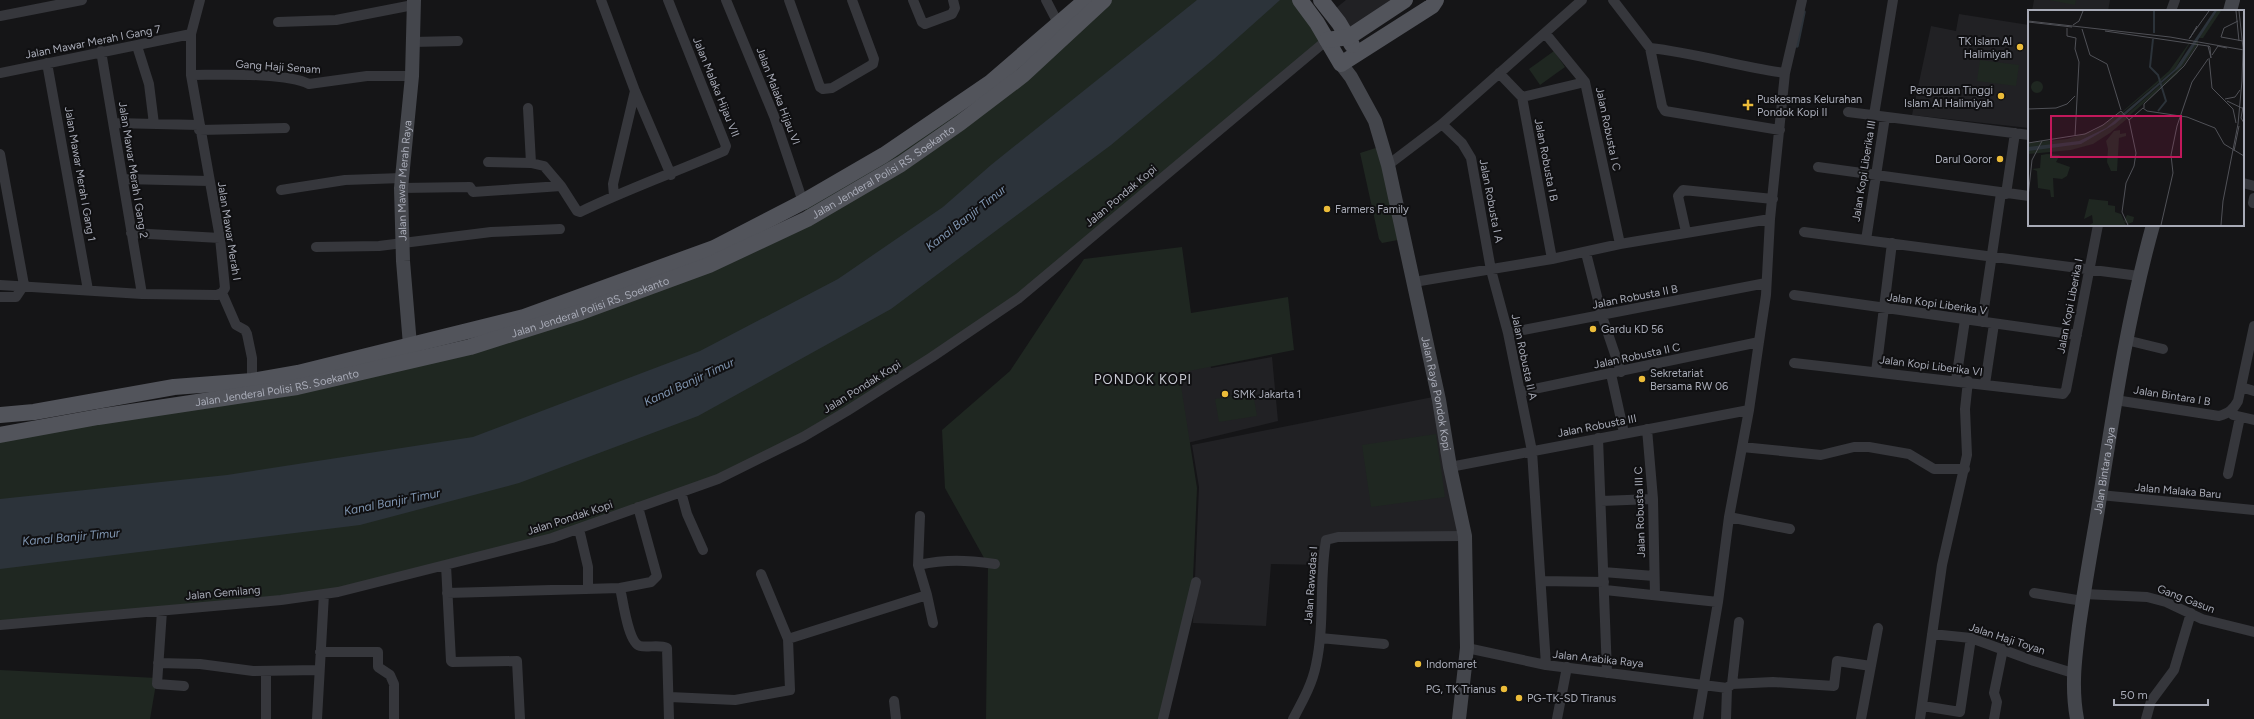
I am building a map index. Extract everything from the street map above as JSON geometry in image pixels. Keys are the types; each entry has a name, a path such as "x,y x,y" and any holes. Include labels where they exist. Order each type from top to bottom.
{"main road":[{"name":"Jalan Jenderal Polisi RS. Soekanto","path":"0,435 98,417 297,387 524,317 613,286 714,248 803,202 884,155 990,82 1059,25 1086,0"},
{"name":"Jalan Jenderal Polisi RS. Soekanto","path":"0,415 34,412 174,387 252,381 410,353 470,347 581,312 709,265 807,219 901,164 965,119 1023,75 1104,0"},
{"name":"Jalan Raya Pondok Kopi","path":"1300,0 1317,23 1341,64"},
{"path":"1327,40 1349,37 1405,0"},
{"path":"1341,64 1356,56 1432,6 1436,0"},
{"path":"1326,6 1349,37 1356,56"},
{"path":"956,105 965,119"},
{"path":"803,202 807,219"}],"street":[{"path":"0,16 36,4 82,0"},
{"name":"Jalan Mawar Merah I","path":"0,285 24,285 142,294 218,295 222,293 225,288 220,238 199,127 191,75 191,34 200,0"},
{"name":"Jalan Malaka Hijau VII","path":"561,186 577,211 580,212 614,196 671,175 724,151 726,146 668,0"},
{"name":"Jalan Malaka Hijau VI","path":"726,0 774,116 803,202"},
{"path":"789,0 820,87 823,89 832,88 871,66 874,59 852,0"},
{"path":"913,0 922,22 928,24 954,12 953,0"},
{"path":"1046,0 1059,25"},
{"path":"1388,165 1442,124 1582,0"},
{"path":"1613,0 1650,48 1662,106 1668,112 1780,130"},
{"path":"1698,719 1718,602 1728,517 1749,410 1759,342 1766,283 1770,219 1785,73 1802,0"},
{"path":"1874,115 1893,0"},
{"path":"2171,10 2175,0"},
{"path":"2230,10 2233,0"},
{"path":"601,1 635,91 671,175"},
{"path":"278,22 336,20 414,3"},
{"name":"Jalan Mawar Merah Raya","path":"410,353 402,243 402,183 412,76 414,3"},
{"name":"Jalan Robusta I C","path":"1545,33 1585,82 1620,244"},
{"name":"Jalan Mawar Merah I Gang 7","path":"0,73 101,51 137,46 191,34"},
{"name":"Jalan Pondak Kopi","path":"324,594 552,538 718,478 803,437 932,357 1019,298 1327,40"},
{"path":"412,42 458,41"},
{"path":"137,46 149,84 154,124"},
{"path":"1650,48 1676,51 1748,68 1785,73"},
{"name":"Jalan Mawar Merah I Gang 2","path":"101,51 142,294"},
{"path":"1351,77 1356,56"},
{"name":"Jalan Mawar Merah I Gang 1","path":"47,63 88,290"},
{"name":"Jalan Raya Pondok Kopi","path":"1341,64 1351,77 1375,121 1388,165 1439,400 1450,467 1465,536 1467,648 1459,719"},
{"path":"1500,73 1522,97 1585,82"},
{"name":"Gang Haji Senam","path":"191,75 286,78 302,80 309,84 367,76 412,76"},
{"path":"614,196 613,184 635,91"},
{"name":"Jalan Robusta I B","path":"1522,97 1552,259"},
{"path":"528,108 531,163"},
{"path":"1848,112 1885,117"},
{"name":"Jalan Kopi Liberika III","path":"1866,240 1885,117 2028,135"},
{"path":"114,123 199,127 285,128"},
{"name":"Jalan Robusta I A","path":"1442,124 1462,143 1471,158 1491,270"},
{"path":"1982,322 1992,256 2015,133"},
{"path":"0,156 4,210 24,285 16,297 0,297"},
{"path":"488,162 531,163 544,166 561,186"},
{"path":"1818,167 2004,194 2028,196"},
{"path":"123,179 209,181"},
{"path":"281,190 345,180 470,186 473,192 561,186"},
{"path":"2244,183 2254,186"},
{"path":"1686,232 1678,196 1683,190 1773,198"},
{"path":"1414,282 1586,253 1620,244 1686,232 1770,219"},
{"name":"Jalan Kopi Liberika I","path":"2065,392 2098,226"},
{"name":"Jalan Bintara Jaya","path":"2077,719 2073,698 2073,673 2083,597 2126,340 2139,276 2153,226"},
{"path":"316,247 402,243 491,232 560,229"},
{"path":"1804,232 2139,276"},
{"path":"131,233 220,238"},
{"path":"1876,372 1892,243"},
{"path":"1586,253 1616,373 1624,433"},
{"name":"Jalan Robusta II A","path":"1491,270 1508,333 1532,451 1546,665"},
{"name":"Jalan Robusta II B","path":"1508,333 1766,283"},
{"path":"222,293 236,325 245,330 247,334 252,358 252,381"},
{"name":"Jalan Kopi Liberika V","path":"1794,295 2077,335"},
{"path":"1956,380 1965,320"},
{"path":"1985,384 1994,324"},
{"path":"2227,414 2234,409 2238,401 2254,326"},
{"path":"2126,340 2163,349"},
{"name":"Jalan Robusta II C","path":"1520,392 1759,342"},
{"name":"Jalan Kopi Liberika VI","path":"1794,363 1956,380 2060,394 2065,392"},
{"path":"1920,719 1945,549 1965,469 1967,455 1965,399 1968,382"},
{"path":"2241,387 2254,391"},
{"name":"Jalan Bintara I B","path":"2115,400 2219,416 2227,414 2254,420"},
{"name":"Jalan Robusta III","path":"1450,467 1749,410"},
{"path":"2228,474 2240,417"},
{"name":"Jalan Robusta III C","path":"1647,429 1653,499 1655,595"},
{"path":"1598,438 1607,673"},
{"path":"1742,448 1821,455 1854,447 1869,447 1909,454 1934,469 1965,469"},
{"path":"681,492 687,514 703,550"},
{"name":"Jalan Malaka Baru","path":"2100,496 2254,510"},
{"path":"1600,502 1653,499"},
{"path":"447,592 620,588 651,582 657,576 638,507"},
{"path":"920,516 918,565 927,595 932,622"},
{"path":"1728,517 1790,529"},
{"path":"579,529 586,554 588,589"},
{"name":"Jalan Rawadas I","path":"1293,719 1312,678 1320,638 1326,540 1329,538 1465,536"},
{"path":"918,565 939,560 962,559 995,564"},
{"path":"446,565 452,662 517,661 519,663 520,719"},
{"path":"1603,572 1654,576"},
{"path":"670,697 735,700 790,690 791,684 788,639 761,574"},
{"path":"1541,581 1604,586 1655,595 1718,602"},
{"path":"1163,719 1196,582"},
{"path":"620,588 627,623 634,642 640,646 667,648 670,697 669,719"},
{"name":"Gang Gasun","path":"2034,593 2083,597 2147,597 2166,602 2209,621 2254,632"},
{"path":"317,719 324,594"},
{"name":"Jalan Gemilang","path":"0,625 162,611 324,594"},
{"path":"788,639 927,595"},
{"path":"162,611 157,684 184,686"},
{"path":"2146,719 2151,701 2174,670 2190,613"},
{"path":"1726,719 1740,622"},
{"path":"1861,719 1878,628"},
{"name":"Jalan Haji Toyan","path":"1932,634 1971,638 2034,661 2073,673"},
{"path":"1320,638 1384,644"},
{"path":"1922,706 1960,712 1971,638"},
{"name":"Jalan Arabika Raya","path":"1467,648 1546,665 1705,685 1730,686 1773,682 1834,686 1837,661 1871,666"},
{"path":"1994,719 1997,702 1994,693 2003,649"},
{"path":"320,652 378,652 378,667 390,675 394,684 394,719"},
{"path":"158,663 200,664 253,671 319,670"},
{"path":"1557,719 1567,667"},
{"path":"266,670 266,719"},
{"path":"894,700 896,719"}],"shaded area":[{"path":"1104,0 1300,0 1327,40 1047,274 870,396 753,461 579,529 338,592 0,626 0,435 469,347 807,219 803,202 956,105 965,118"},
{"path":"1346,0 1405,0 1349,37 1331,12"},
{"path":"2034,0 2110,0 2108,10 2032,10"},
{"path":"2049,0 2076,0 2075,5"},
{"path":"1959,14 2028,25 2028,128 1912,115 1931,26 1956,31"},
{"path":"1554,51 1565,67 1540,85 1529,69"},
{"path":"1980,60 2019,65 2016,86 1977,81"},
{"path":"1382,146 1403,239 1382,243 1379,239 1360,153"},
{"path":"1182,247 1191,313 1288,297 1294,350 1179,373 1197,488 1192,601 1159,719 986,719 988,565 945,488 942,430 1010,371 1084,259"},
{"name":"SMK Jakarta 1","path":"1209,357 1211,368 1272,357 1278,421 1183,444 1169,365"},
{"path":"1253,393 1257,416 1219,422 1215,399"},
{"path":"1438,396 1458,535 1326,535 1323,565 1271,564 1266,626 1193,623 1199,487 1192,445"},
{"path":"1436,434 1445,497 1371,507 1362,445"},
{"path":"0,670 157,678 150,719 0,719"}],"water":[{"name":"Kanal Banjir Timur","path":"1197,0 1280,0 1214,59 1111,145 891,309 698,416 519,483 360,525 0,569 0,499 227,475 473,437 700,351 838,279 943,207 991,165"}],"waterway":[{"path":"1797,46 1804,12"}],"place":[{"name":"TK Islam Al Halimiyah","path":"2020,47"},
{"name":"Perguruan Tinggi Islam Al Halimiyah","path":"2001,96"},
{"name":"Puskesmas Kelurahan Pondok Kopi II","path":"1748,105"},
{"name":"Darul Qoror","path":"2000,159"},
{"name":"Farmers Family","path":"1327,209"},
{"name":"Gardu KD 56","path":"1593,329"},
{"name":"Sekretariat Bersama RW 06","path":"1642,379"},
{"name":"SMK Jakarta 1","path":"1225,394"},
{"name":"Indomaret","path":"1418,664"},
{"name":"PG, TK Trianus","path":"1504,689"},
{"name":"PG-TK-SD Tiranus","path":"1519,698"}],"district":[{"name":"PONDOK KOPI","path":"1143,379"}]}
